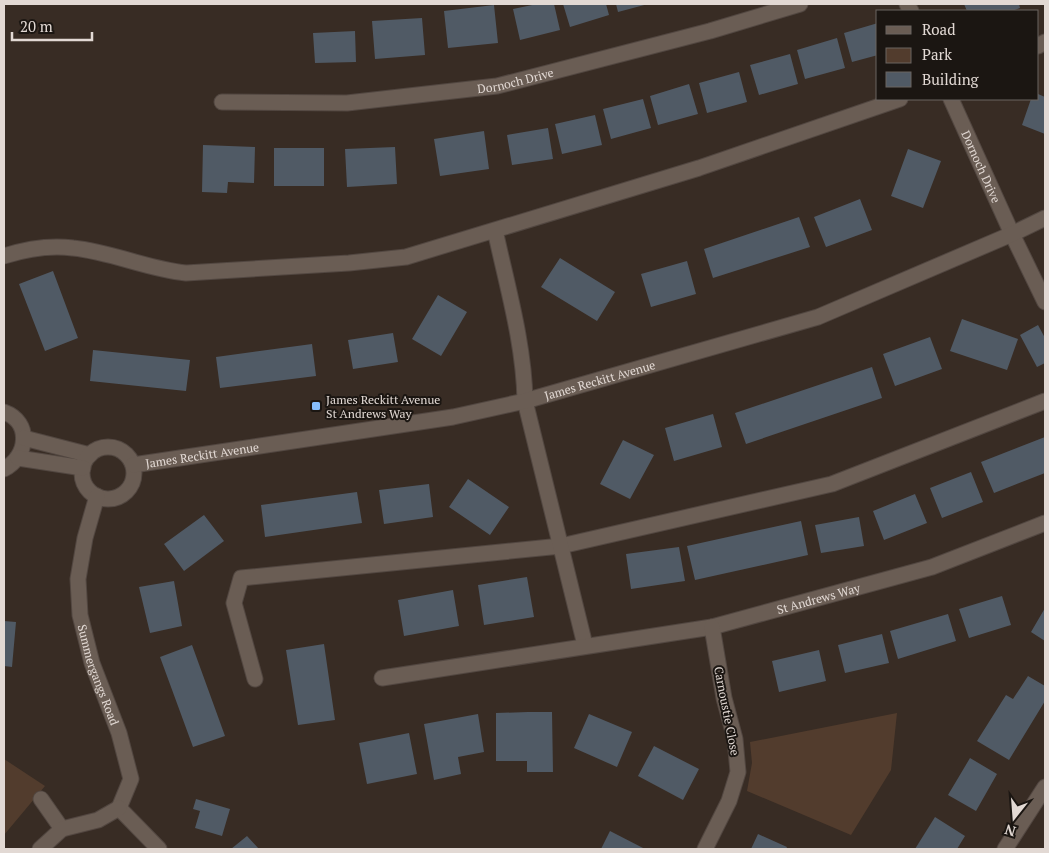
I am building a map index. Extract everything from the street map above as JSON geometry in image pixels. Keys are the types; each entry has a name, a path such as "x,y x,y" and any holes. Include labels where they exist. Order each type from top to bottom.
{"street":[{"name":"Dornoch Drive","path":"222,102 346,103 497,86 710,31 800,4"},
{"path":"4,256 18,252 55,247 74,248 167,271 186,273 349,263 406,257 699,168 897,100"},
{"name":"Dornoch Drive","path":"950,100 1045,302"},
{"name":"James Reckitt Avenue","path":"133,465 453,417 525,401 818,317 1045,218"},
{"path":"495,230 519,341 525,377 525,401 585,646"},
{"path":"255,679 234,603 241,578 560,546 832,484 1045,401"},
{"path":"4,412 16,419 22,428 24,438 23,449 18,458 11,466 4,469"},
{"path":"24,438 86,462"},
{"name":"James Reckitt Avenue","path":"86,462 99,449 107,447 123,452 133,465 133,482 128,490 114,499 105,499 97,496"},
{"path":"18,458 86,462"},
{"path":"86,462 83,476 85,484 97,496"},
{"name":"Summergangs Road","path":"97,496 85,538 78,578 80,615 92,663 118,733 131,779 119,808"},
{"name":"St Andrews Way","path":"382,678 712,627 932,567 1045,523"},
{"name":"Carnoustie Close","path":"705,849 728,801 738,772 734,739 724,698 712,627"},
{"path":"1006,849 1045,787"},
{"path":"41,800 62,829"},
{"path":"40,849 62,829 98,820 119,808 159,849"}],"green space":[{"path":"897,713 891,770 851,835 747,791 752,763 750,742"},
{"path":"4,759 45,786 4,835"}],"building":[{"path":"537,4 554,4 560,30 520,40 513,9"},
{"path":"563,4 606,4 609,15 570,27"},
{"path":"616,4 648,4 618,12"},
{"path":"964,4 1019,4 1020,8 1015,10 967,10"},
{"path":"494,5 498,43 448,48 444,11"},
{"path":"422,18 425,55 375,59 372,21"},
{"path":"876,24 876,56 852,62 844,33"},
{"path":"355,31 356,62 315,63 313,33"},
{"path":"837,38 845,68 805,79 797,50"},
{"path":"790,54 798,84 759,95 750,65"},
{"path":"739,72 747,102 707,113 699,83"},
{"path":"689,84 698,114 658,125 650,96"},
{"path":"1039,94 1045,97 1045,134 1022,125 1031,100 1039,100"},
{"path":"643,99 651,128 611,139 603,109"},
{"path":"595,115 602,145 562,154 555,124"},
{"path":"548,128 553,159 512,165 507,135"},
{"path":"484,131 489,169 440,176 434,139"},
{"path":"203,145 255,147 254,183 228,182 227,193 202,192"},
{"path":"395,147 397,184 347,187 345,149"},
{"path":"274,148 324,148 324,186 274,186"},
{"path":"908,149 941,161 923,208 891,196"},
{"path":"860,199 872,230 826,247 814,217"},
{"path":"799,217 810,247 713,278 704,249"},
{"path":"560,258 615,292 597,321 541,287"},
{"path":"687,261 696,294 651,307 641,274"},
{"path":"53,271 78,338 45,351 19,284"},
{"path":"438,295 467,312 441,356 412,339"},
{"path":"962,319 1018,339 1007,370 950,351"},
{"path":"1038,325 1045,338 1045,363 1037,367 1020,335"},
{"path":"393,333 398,362 353,369 348,340"},
{"path":"930,337 942,369 895,386 883,354"},
{"path":"312,344 316,376 220,388 216,357"},
{"path":"93,350 190,360 186,391 90,381"},
{"path":"872,367 882,398 746,444 735,413"},
{"path":"713,414 722,447 674,461 665,428"},
{"path":"1045,437 1045,473 994,493 981,462"},
{"path":"623,440 654,455 630,499 600,484"},
{"path":"971,472 983,502 942,518 930,488"},
{"path":"468,479 509,507 490,535 449,507"},
{"path":"429,484 433,517 384,524 379,490"},
{"path":"357,492 362,523 265,537 261,505"},
{"path":"915,494 927,523 884,540 873,511"},
{"path":"204,515 224,541 184,571 164,544"},
{"path":"859,517 864,546 821,553 815,525"},
{"path":"801,521 808,555 695,580 687,546"},
{"path":"679,547 685,581 631,589 626,554"},
{"path":"527,577 534,617 484,625 478,585"},
{"path":"174,581 182,626 150,633 139,587"},
{"path":"453,590 459,626 404,636 398,600"},
{"path":"1002,596 1011,625 969,638 959,609"},
{"path":"1045,608 1045,641 1031,632"},
{"path":"948,614 956,641 898,659 890,631"},
{"path":"4,621 16,622 12,667 4,666"},
{"path":"882,634 889,663 845,673 838,645"},
{"path":"324,644 335,720 298,725 286,650"},
{"path":"192,645 225,736 193,747 160,657"},
{"path":"819,650 826,681 779,692 772,661"},
{"path":"1028,676 1045,686 1045,701 1009,760 977,741 1006,695 1013,699"},
{"path":"552,712 553,772 527,772 527,761 496,761 496,713"},
{"path":"478,714 484,752 458,757 461,774 434,780 424,724"},
{"path":"589,714 632,732 617,767 574,748"},
{"path":"409,733 417,774 367,784 359,743"},
{"path":"654,746 699,769 683,800 638,776"},
{"path":"970,758 997,774 976,811 948,795"},
{"path":"196,799 230,809 222,836 195,828 200,811 193,809"},
{"path":"935,817 965,836 957,849 915,849"},
{"path":"610,831 645,849 601,849"},
{"path":"758,834 787,847 786,849 751,849"},
{"path":"247,836 259,849 231,849"}],"place":[{"name":"James Reckitt Avenue St Andrews Way","path":"316,406"}]}
